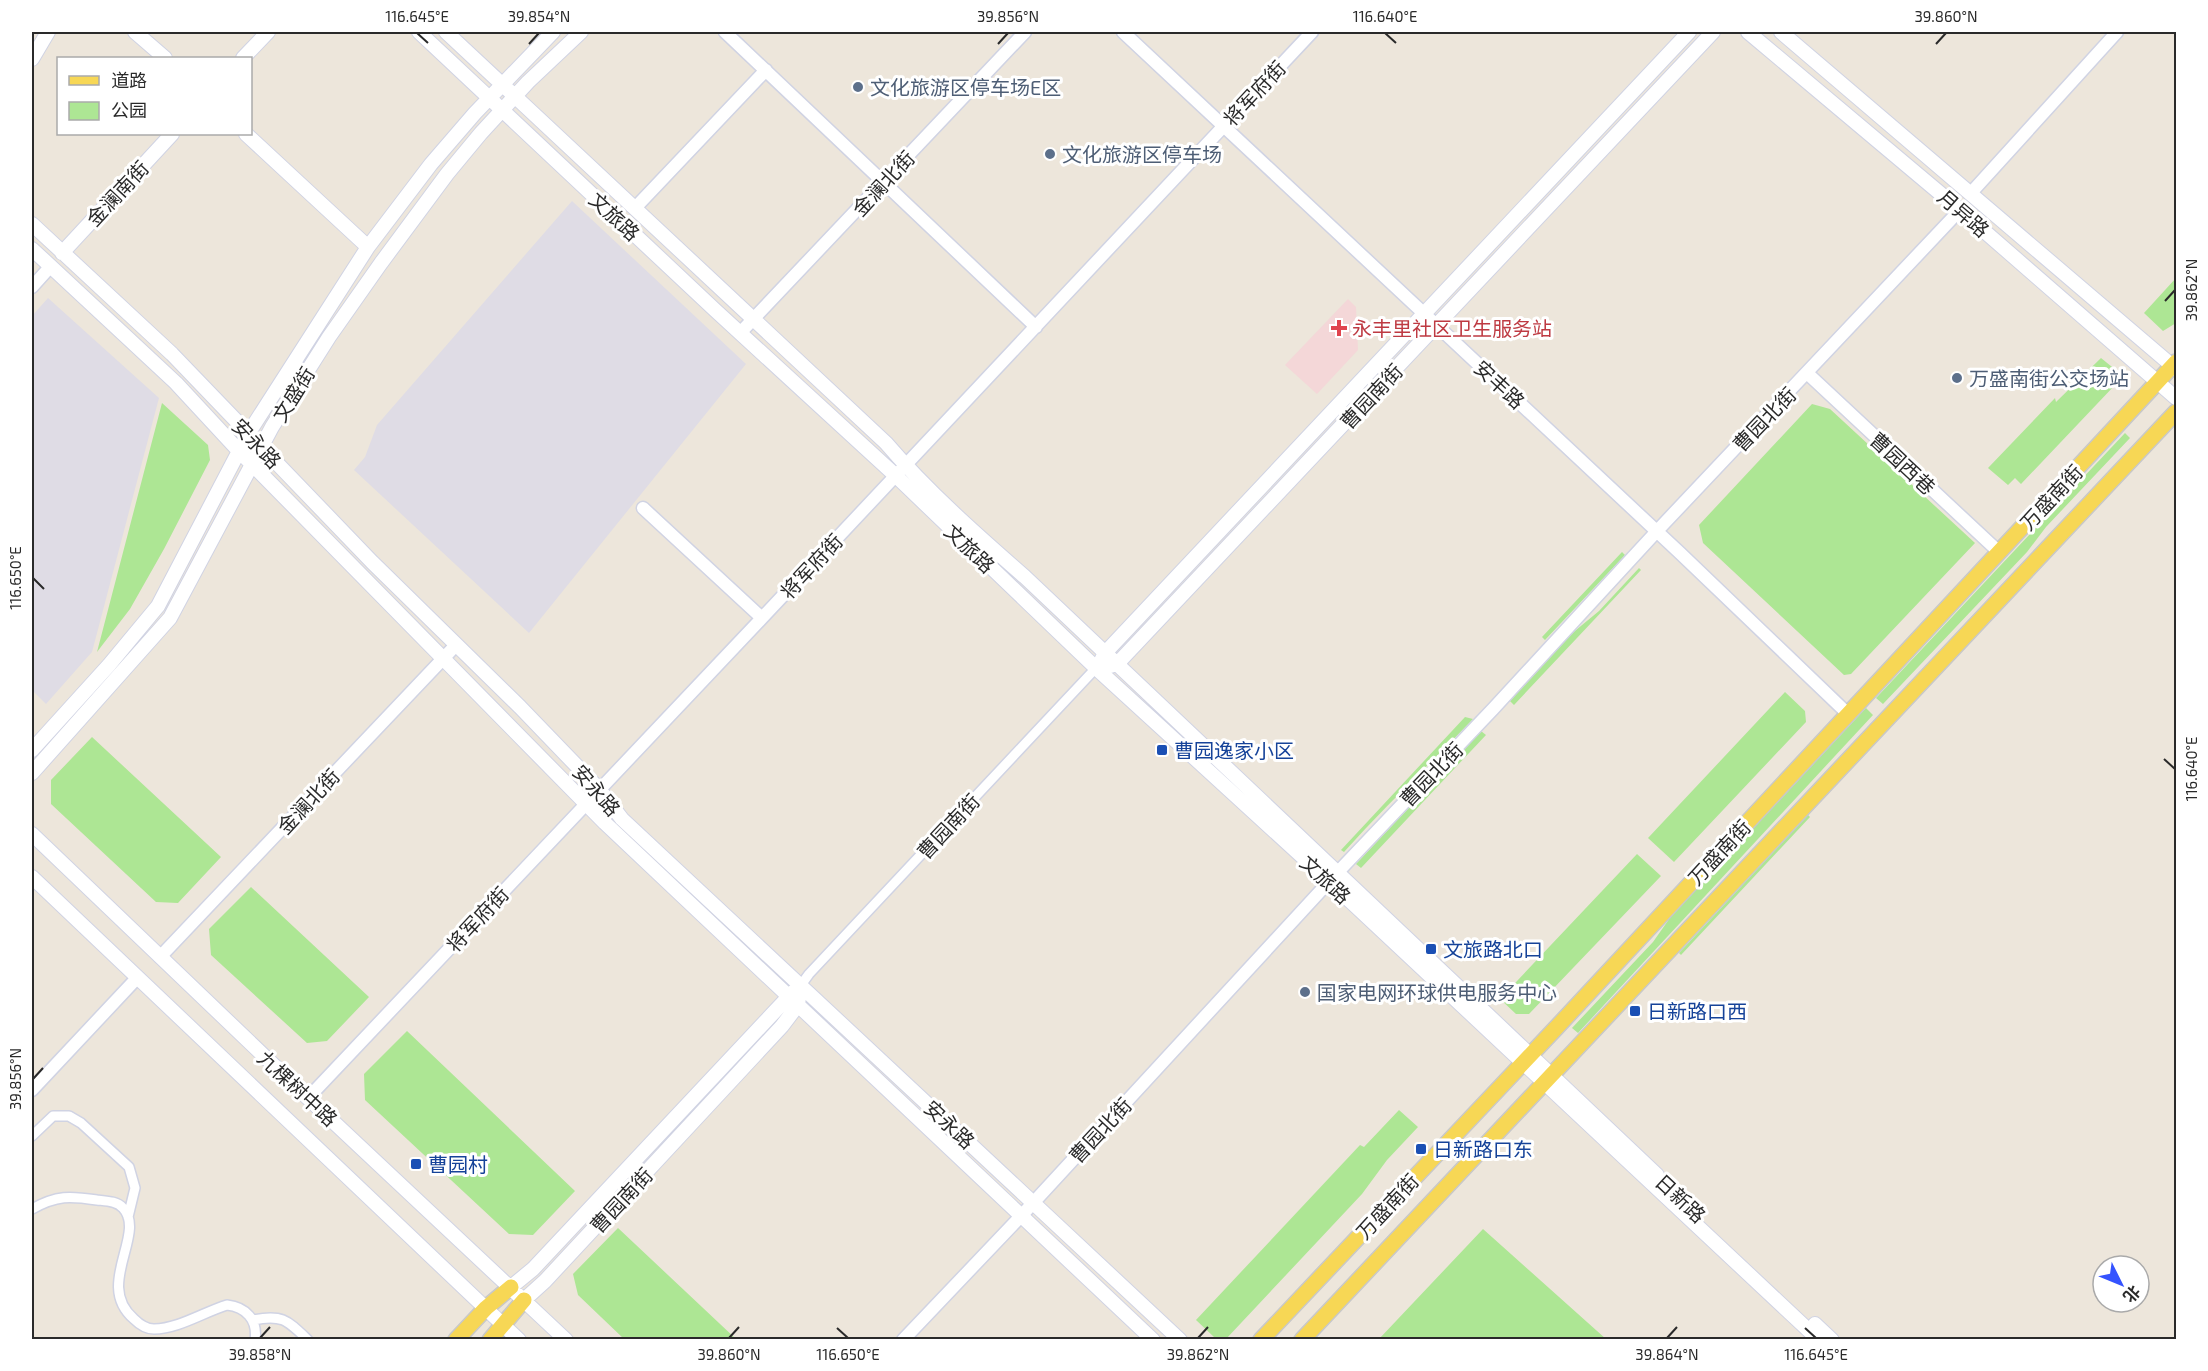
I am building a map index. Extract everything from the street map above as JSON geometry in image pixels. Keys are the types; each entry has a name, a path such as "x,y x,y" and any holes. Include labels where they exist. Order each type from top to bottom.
{"main road":[{"path":"32,59 48,32"},
{"path":"135,32 164,57"},
{"path":"244,57 268,32"},
{"name":"文旅路","path":"419,32 740,333 900,470 1117,664 1333,877 1526,1059"},
{"name":"文旅路","path":"446,32 886,443 900,470 1096,668 1333,877"},
{"name":"文盛街","path":"32,750 110,665 158,606 248,434 368,247 431,164 489,98 553,32"},
{"name":"文盛街","path":"32,773 170,618 261,447 329,337 381,263 447,174 528,82 581,32"},
{"name":"曹园南街","path":"1096,668 1105,653 1689,32"},
{"name":"曹园南街","path":"1117,664 1713,32"},
{"name":"月异路","path":"1748,32 1960,210 2176,398"},
{"name":"月异路","path":"1781,32 2175,366"},
{"name":"金澜南街","path":"62,253 171,135"},
{"path":"247,135 368,247"},
{"name":"安永路","path":"32,224 171,354 599,789 622,819 1180,1340"},
{"name":"安永路","path":"32,249 176,383 239,451 587,803 605,824 1153,1340"},
{"name":"万盛南街","path":"1261,1340 2175,366"},
{"name":"万盛南街","path":"1302,1340 2176,412"},
{"path":"1096,668 1117,664"},
{"name":"九棵树中路","path":"32,834 566,1340"},
{"name":"九棵树中路","path":"32,877 519,1340"},
{"name":"曹园南街","path":"524,1300 545,1281 782,1026 801,985"},
{"name":"曹园南街","path":"511,1287 533,1269 793,1000"},
{"name":"日新路","path":"1526,1059 1819,1340"},
{"name":"日新路","path":"1547,1079 1832,1340"},
{"path":"456,1340 486,1308 511,1287"},
{"path":"490,1340 524,1300"}],"street":[{"path":"725,32 1036,327"},
{"name":"金澜北街","path":"740,333 1025,32"},
{"name":"安丰路","path":"1124,32 1657,531 1847,713"},
{"name":"将军府街","path":"308,1098 1312,32"},
{"path":"1970,194 2117,32"},
{"path":"635,208 766,70"},
{"name":"曹园北街","path":"903,1340 1022,1215 1333,877 1960,210"},
{"path":"32,287 50,267"},
{"name":"曹园西巷","path":"1807,373 1999,552"},
{"path":"643,508 762,618"},
{"name":"金澜北街","path":"160,957 456,645"},
{"name":"曹园南街","path":"801,985 1096,668"},
{"path":"32,1090 137,978"},
{"path":"32,1136 53,1116 69,1116 81,1123 129,1167 135,1188 128,1217 129,1230 118,1291 121,1304 129,1315 140,1325 152,1329 170,1326 227,1305 244,1310 255,1326 255,1340"},
{"path":"32,1209 55,1198 68,1196 116,1203 123,1208 128,1217"},
{"path":"252,1320 280,1318 289,1322 308,1340"}],"shaded area":[{"path":"572,201 746,364 529,633 354,470 365,457 377,425"},
{"path":"48,298 159,398 92,652 46,704 32,690 32,316"},
{"name":"永丰里社区卫生服务站","path":"1348,299 1356,307 1358,350 1317,394 1285,365"}],"green space":[{"path":"2176,278 2176,323 2163,331 2144,313"},
{"path":"2101,358 2117,371 2115,385 2021,484 2015,478 2008,485 1988,468 2055,398 2056,402"},
{"path":"162,403 208,445 210,460 130,609 97,652"},
{"path":"1812,404 1830,409 1975,543 1851,674 1844,675 1703,543 1699,525"},
{"path":"2125,433 2130,438 2046,527 2027,552 1883,704 1876,698"},
{"path":"1622,552 1625,555 1545,640 1542,637"},
{"path":"1639,568 1641,570 1514,705 1509,700 1570,635 1599,611"},
{"path":"1785,692 1805,711 1806,722 1674,862 1648,838"},
{"path":"1866,708 1873,715 1578,1033 1572,1028 1653,942 1672,915"},
{"path":"1465,717 1473,719 1344,852 1341,850"},
{"path":"1481,731 1486,735 1361,868 1356,864"},
{"path":"92,737 221,857 178,903 156,902 51,804 51,780"},
{"path":"1808,815 1810,817 1681,955 1679,953"},
{"path":"1637,854 1661,876 1529,1014 1516,1014 1500,999"},
{"path":"251,887 369,997 327,1041 307,1043 211,955 209,929"},
{"path":"407,1031 575,1191 533,1235 509,1234 365,1100 364,1074"},
{"path":"1399,1110 1418,1127 1387,1160 1362,1194 1226,1339 1214,1337 1196,1320 1360,1145 1364,1147"},
{"path":"618,1228 736,1339 624,1339 578,1295 573,1274"},
{"path":"1483,1229 1606,1339 1379,1339"}],"place":[{"name":"文化旅游区停车场E区","path":"858,87"},
{"name":"文化旅游区停车场","path":"1050,154"},
{"name":"永丰里社区卫生服务站","path":"1339,328"},
{"name":"万盛南街公交场站","path":"1957,378"},
{"name":"曹园逸家小区","path":"1162,750"},
{"name":"文旅路北口","path":"1431,949"},
{"name":"国家电网环球供电服务中心","path":"1305,992"},
{"name":"日新路口西","path":"1635,1011"},
{"name":"日新路口东","path":"1421,1149"},
{"name":"曹园村","path":"416,1164"}]}
